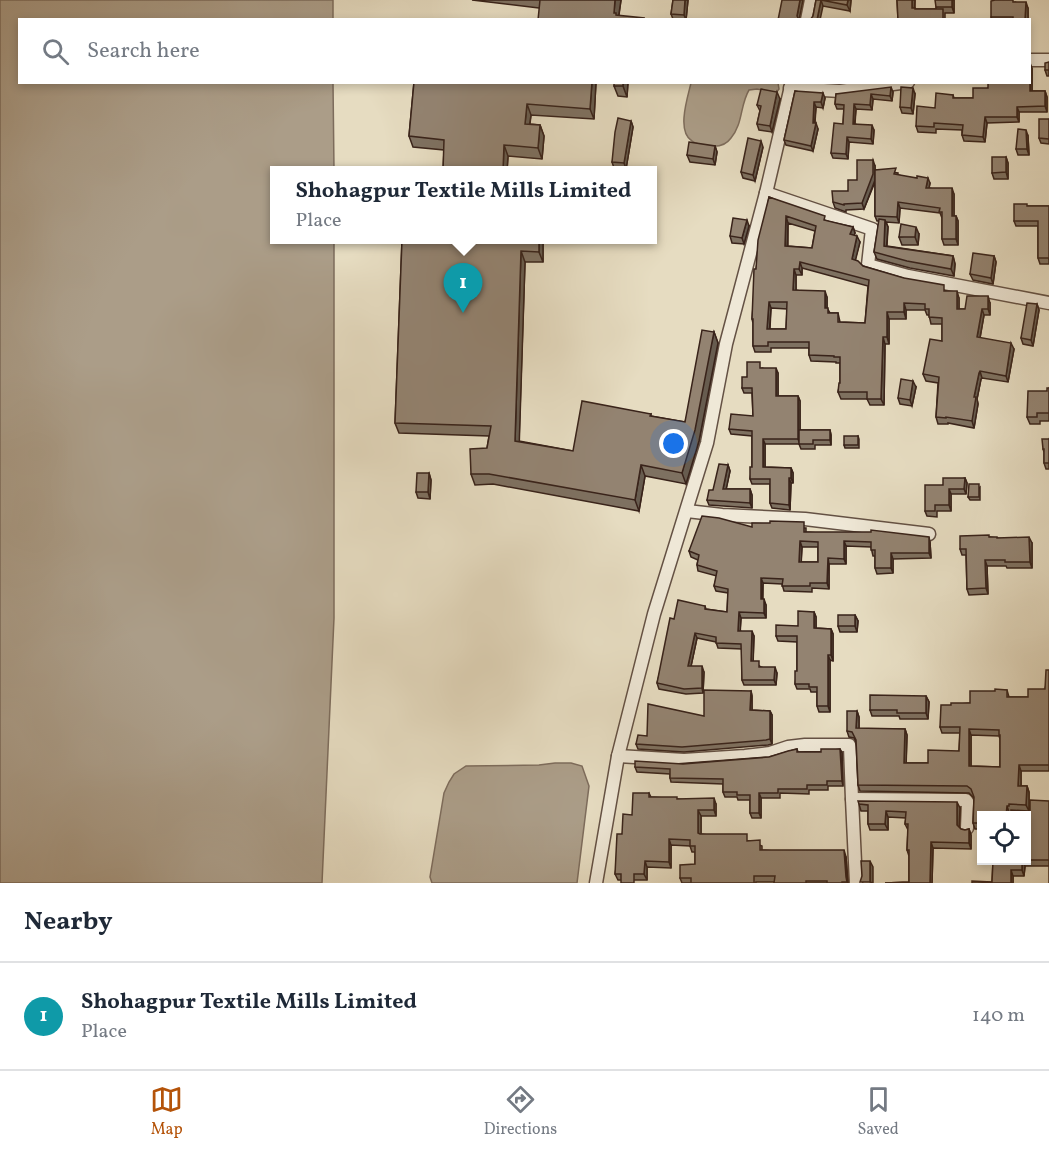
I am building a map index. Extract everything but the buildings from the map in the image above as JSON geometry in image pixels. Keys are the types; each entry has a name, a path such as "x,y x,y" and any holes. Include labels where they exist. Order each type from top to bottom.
{"street":[{"path":"807,18 811,0"},
{"path":"1031,60 1049,60"},
{"path":"596,883 618,756 654,614 707,443 726,344 766,193 791,85 840,92 894,84"},
{"path":"766,193 872,229 868,266 1049,303"},
{"path":"687,511 805,519 929,534"},
{"path":"618,756 684,760 770,753 796,746 846,744 850,747 856,883"},
{"path":"852,799 966,800 968,803 967,828"}],"shaded area":[{"path":"0,0 333,0 333,18 18,18 18,84 333,84 334,166 270,166 270,244 334,244 334,618 322,883 0,883"},
{"path":"691,84 778,84 779,89 776,93 757,89 749,90 735,133 722,145 700,144 687,136 684,122"},
{"path":"555,763 582,766 589,786 577,883 432,883 430,877 444,793 454,774 466,766"}],"place":[{"name":"Shohagpur Textile Mills Limited","path":"463,313"}]}
